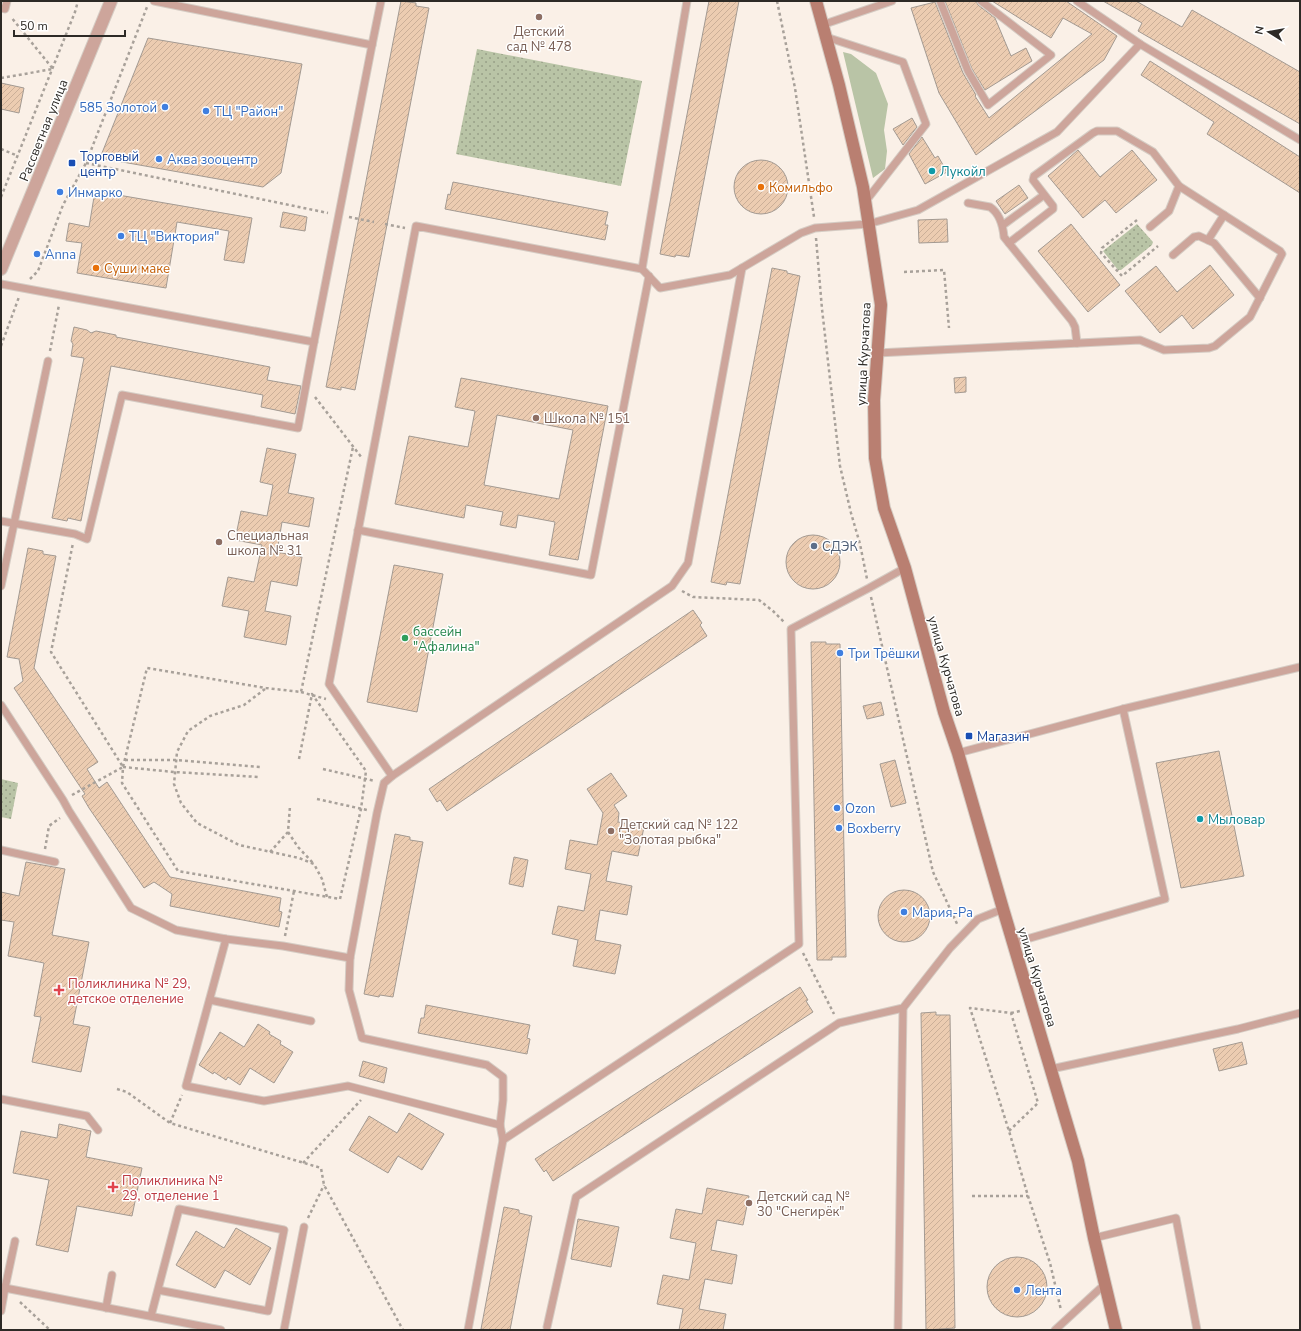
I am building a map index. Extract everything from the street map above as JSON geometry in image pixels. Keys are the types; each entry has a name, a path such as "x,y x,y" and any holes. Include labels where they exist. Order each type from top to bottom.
{"main road":[{"name":"улица Курчатова","path":"816,1 841,92 863,187 881,305 874,400 875,458 884,508 905,568 944,712 958,753 1078,1161 1094,1238 1116,1330"}],"street":[{"name":"Рассветная улица","path":"1,269 111,1"}],"lane":[{"path":"3,9 7,1"},
{"path":"154,1 174,3 372,45"},
{"path":"1,521 75,534 87,539 122,395 298,428 338,215 381,1"},
{"path":"642,270 687,1"},
{"path":"822,25 892,1"},
{"path":"940,1 968,71 988,105 1051,55 981,1"},
{"path":"1077,1 1140,44 1300,140"},
{"path":"826,37 903,62 926,124 865,202"},
{"path":"392,776 329,684 416,226 642,270 660,288 730,275 801,233 815,228 868,224 918,210 1057,132 1140,44"},
{"path":"877,353 1140,340 1162,349 1212,348 1250,317 1282,254 1280,251 1179,186 1153,152 1117,131 1097,131 1093,133 1034,176 1033,180 1052,206 1052,211 1009,242"},
{"path":"1150,227 1169,211 1179,186"},
{"path":"1003,225 1044,195"},
{"path":"968,203 991,207 1003,225 1004,237 1072,321 1077,343"},
{"path":"1208,240 1224,215"},
{"path":"1172,255 1194,237 1199,236 1208,240 1214,243 1260,298"},
{"path":"468,1330 503,1140 500,1125 503,1100 503,1076 487,1065 362,1038 349,990 350,958 384,783 392,776 672,586 688,563 742,268"},
{"path":"358,530 591,575 649,276"},
{"path":"1,284 314,342"},
{"path":"1,586 48,361"},
{"path":"503,1140 799,944 791,629 905,568"},
{"path":"958,753 1123,709 1300,667"},
{"path":"1,705 131,908 176,930 226,939 283,946 350,958"},
{"path":"1013,943 1165,899 1123,709"},
{"path":"1,850 55,862"},
{"path":"898,1330 903,1008 950,948 978,919 1003,909"},
{"path":"226,939 186,1086 264,1101 348,1086 500,1125"},
{"path":"210,1000 311,1021"},
{"path":"547,1327 576,1197 839,1023 903,1008"},
{"path":"1051,1069 1238,1029 1300,1013"},
{"path":"1,1099 87,1116 98,1130"},
{"path":"151,1316 179,1209 284,1230 268,1311 158,1290"},
{"path":"1094,1238 1176,1218 1197,1330"},
{"path":"284,1330 304,1227"},
{"path":"1,1311 3,1288 15,1241"},
{"path":"106,1308 112,1275"},
{"path":"1055,1330 1105,1284"},
{"path":"3,1288 151,1316 195,1328 221,1330"}],"path":[{"path":"1,197 53,69 78,1"},
{"path":"1,346 23,288 38,271 63,205 86,163 149,1"},
{"path":"777,1 795,88 815,228"},
{"path":"3,9 53,69"},
{"path":"1,78 53,69"},
{"path":"1,149 18,156"},
{"path":"86,163 374,222"},
{"path":"1137,220 1102,248 1101,253 1122,276 1158,246"},
{"path":"385,224 415,230"},
{"path":"904,272 944,270 949,328"},
{"path":"48,361 61,295"},
{"path":"306,386 370,469"},
{"path":"301,692 353,447"},
{"path":"75,534 51,652 123,767"},
{"path":"672,586 693,597 759,600 773,611 791,629"},
{"path":"312,694 366,771 361,809 340,899 178,871 122,784 123,767 147,668 266,688 301,692 312,694 342,703"},
{"path":"266,688 244,705 210,716 188,731 177,752 175,760 174,784 181,803 197,823 239,845 299,858 314,864"},
{"path":"299,759 312,694"},
{"path":"125,760 175,760 260,766"},
{"path":"63,800 123,767 174,772 259,777"},
{"path":"323,769 384,783"},
{"path":"317,799 377,813"},
{"path":"290,806 288,832 298,847 314,864 322,879 327,897"},
{"path":"43,859 49,826 69,811"},
{"path":"269,852 288,832"},
{"path":"283,946 294,891"},
{"path":"799,944 839,1023"},
{"path":"1009,1131 1038,1103 1011,1013 970,1008 1050,1263 1064,1322"},
{"path":"170,1123 186,1086"},
{"path":"116,1089 127,1092 170,1123 321,1168 324,1185 403,1330"},
{"path":"303,1163 369,1091"},
{"path":"304,1227 324,1185"},
{"path":"972,1196 1028,1196"},
{"path":"3,1288 50,1330"}],"green space":[{"path":"477,49 642,81 621,186 456,154"},
{"path":"843,52 851,54 876,73 888,104 884,130 887,151 885,169 873,178"},
{"path":"1137,224 1153,242 1152,245 1121,270 1118,270 1103,251"},
{"path":"1,779 18,783 11,819 1,817"}],"building":[{"path":"401,1 416,3 416,6 429,8 355,390 341,387 341,390 326,387"},
{"path":"709,1 739,1 689,257 676,255 675,257 660,254"},
{"path":"945,1 976,1 978,5 995,18 1011,56 1026,48 1032,61 985,90 972,69"},
{"path":"992,1 1066,1 1117,36 1104,60 976,155 939,93 911,8 935,2 963,73 989,118 1092,34 1063,18 1051,38"},
{"path":"1103,1 1136,1 1182,27 1192,10 1300,72 1300,124 1138,31 1142,23"},
{"name":"ТЦ \"Район\"","path":"148,38 302,64 281,173 263,187 100,158"},
{"path":"1150,61 1300,157 1300,193 1207,134 1214,122 1141,75"},
{"path":"1,83 24,88 19,113 1,109"},
{"path":"912,118 917,127 903,145 893,129"},
{"path":"922,137 935,158 938,156 947,172 925,184 909,154"},
{"path":"1078,150 1100,177 1132,150 1157,180 1116,213 1105,200 1083,218 1048,176"},
{"name":"Комильфо","path":"761,160 771,162 780,168 786,177 788,187 786,197 780,206 771,212 761,214 751,212 742,206 736,197 734,187 736,177 742,168 751,162"},
{"path":"453,182 608,212 605,225 608,225 605,240 445,209 448,194 450,195"},
{"path":"1019,185 1028,198 1005,214 996,201"},
{"name":"ТЦ \"Виктория\"","path":"95,191 252,218 244,263 224,260 229,231 177,222 166,288 77,273 82,243 66,241 69,223 89,227"},
{"path":"283,212 307,217 305,231 280,227"},
{"path":"947,219 948,242 919,243 918,220"},
{"path":"1071,224 1120,285 1088,312 1038,251"},
{"path":"1210,265 1234,295 1193,329 1182,315 1160,333 1125,291 1156,266 1177,292"},
{"path":"772,268 787,271 787,273 800,276 740,584 727,582 726,585 711,582"},
{"path":"74,327 87,330 91,333 96,331 116,335 116,337 270,367 267,380 301,386 295,414 261,407 263,395 111,366 81,521 68,518 67,521 52,518 84,358 71,356 73,344 71,341"},
{"path":"966,377 966,392 955,393 954,378"},
{"path":"461,378 608,406 578,560 549,555 555,522 518,515 516,528 500,525 503,512 466,505 464,518 395,504 409,436 468,447 475,411 455,407","holes":["497,415 573,430 559,499 484,485"]},
{"path":"267,448 296,454 288,493 314,498 309,527 282,522 277,552 302,557 297,586 271,581 265,611 291,616 286,645 244,637 249,611 222,606 228,577 254,582 262,545 235,540 241,511 267,516 273,485 260,482"},
{"path":"808,535 818,535 828,539 836,547 840,557 840,567 836,577 828,585 818,589 808,589 798,585 790,577 786,567 786,557 790,547 798,539"},
{"path":"28,548 43,551 43,554 56,556 34,668 98,762 87,769 99,788 107,782 170,877 281,898 279,911 282,912 279,927 170,906 172,894 154,882 144,888 89,808 82,796 85,794 14,688 23,681 19,659 7,657"},
{"name":"бассейн \"Афалина\"","path":"394,565 443,574 417,712 367,702"},
{"path":"693,610 702,623 700,625 707,636 447,811 440,800 437,802 429,789"},
{"path":"811,642 840,644 846,957 832,957 832,960 817,960"},
{"path":"881,702 884,715 867,719 863,706"},
{"name":"Мыловар","path":"1219,751 1244,876 1181,888 1156,763"},
{"path":"895,760 906,803 891,807 880,764"},
{"path":"611,773 627,796 614,805 619,813 618,822 644,827 638,856 612,851 606,881 632,886 627,915 600,910 595,940 621,945 615,974 573,966 578,940 552,934 558,906 584,911 591,874 565,869 570,840 597,845 603,813 587,789"},
{"path":"395,834 410,837 410,840 423,842 393,997 380,995 379,997 364,994"},
{"path":"514,857 528,860 523,887 509,884"},
{"name":"Поликлиника № 29, детское отделение","path":"26,862 65,869 52,935 89,942 73,1024 90,1027 81,1072 32,1062 41,1017 34,1016 44,963 8,956 14,922 1,920 1,892 19,896"},
{"name":"Мария-Ра","path":"899,890 909,890 918,894 926,902 930,911 930,921 926,930 918,938 909,942 899,942 890,938 882,930 878,921 878,911 882,902 890,894"},
{"path":"800,987 813,1012 553,1181 546,1170 544,1172 535,1159"},
{"path":"426,1005 530,1025 527,1038 530,1039 527,1054 418,1033 421,1018 424,1018"},
{"path":"936,1012 936,1015 950,1015 955,1328 926,1330 921,1013"},
{"path":"258,1024 270,1032 269,1034 281,1041 280,1044 293,1052 274,1083 250,1068 240,1085 228,1077 226,1080 214,1072 213,1074 199,1065 220,1032 244,1047"},
{"path":"1242,1042 1247,1064 1219,1071 1213,1049"},
{"path":"363,1061 387,1068 384,1083 359,1076"},
{"path":"409,1113 444,1134 422,1170 398,1156 388,1173 349,1150 369,1116 397,1133"},
{"name":"Поликлиника № 29, отделение 1","path":"59,1124 91,1131 86,1157 142,1168 132,1216 77,1206 68,1252 36,1245 49,1180 13,1173 21,1131 57,1138"},
{"path":"707,1188 749,1196 743,1225 717,1220 711,1250 737,1255 732,1284 705,1279 699,1309 726,1314 723,1330 679,1330 683,1309 657,1304 663,1275 689,1280 696,1243 670,1238 676,1209 702,1214"},
{"path":"504,1207 519,1210 519,1213 532,1216 510,1330 487,1330 481,1329"},
{"path":"578,1219 619,1227 611,1267 571,1259"},
{"path":"236,1228 271,1248 250,1285 225,1270 215,1288 176,1265 196,1231 224,1248"},
{"path":"1011,1257 1023,1257 1034,1262 1042,1270 1047,1281 1045,1299 1034,1312 1023,1317 1011,1317 1000,1312 992,1304 987,1293 987,1281 992,1270 1000,1262"}],"place":[{"name":"Детский сад № 478","path":"539,17"},
{"name":"585 Золотой","path":"165,107"},
{"name":"ТЦ \"Район\"","path":"206,111"},
{"name":"Аква зооцентр","path":"159,159"},
{"name":"Торговый центр","path":"72,163"},
{"name":"Лукойл","path":"932,171"},
{"name":"Комильфо","path":"761,187"},
{"name":"Инмарко","path":"60,192"},
{"name":"ТЦ \"Виктория\"","path":"121,236"},
{"name":"Anna","path":"37,254"},
{"name":"Суши маке","path":"96,268"},
{"name":"Школа № 151","path":"536,418"},
{"name":"Специальная школа № 31","path":"219,542"},
{"name":"СДЭК","path":"814,546"},
{"name":"бассейн \"Афалина\"","path":"405,638"},
{"name":"Три Трёшки","path":"840,653"},
{"name":"Магазин","path":"969,736"},
{"name":"Ozon","path":"837,808"},
{"name":"Мыловар","path":"1200,819"},
{"name":"Boxberry","path":"839,828"},
{"name":"Детский сад № 122 \"Золотая рыбка\"","path":"611,831"},
{"name":"Мария-Ра","path":"904,912"},
{"name":"Поликлиника № 29, детское отделение","path":"59,990"},
{"name":"Поликлиника № 29, отделение 1","path":"113,1187"},
{"name":"Детский сад № 30 \"Снегирёк\"","path":"749,1203"},
{"name":"Лента","path":"1017,1290"}]}
